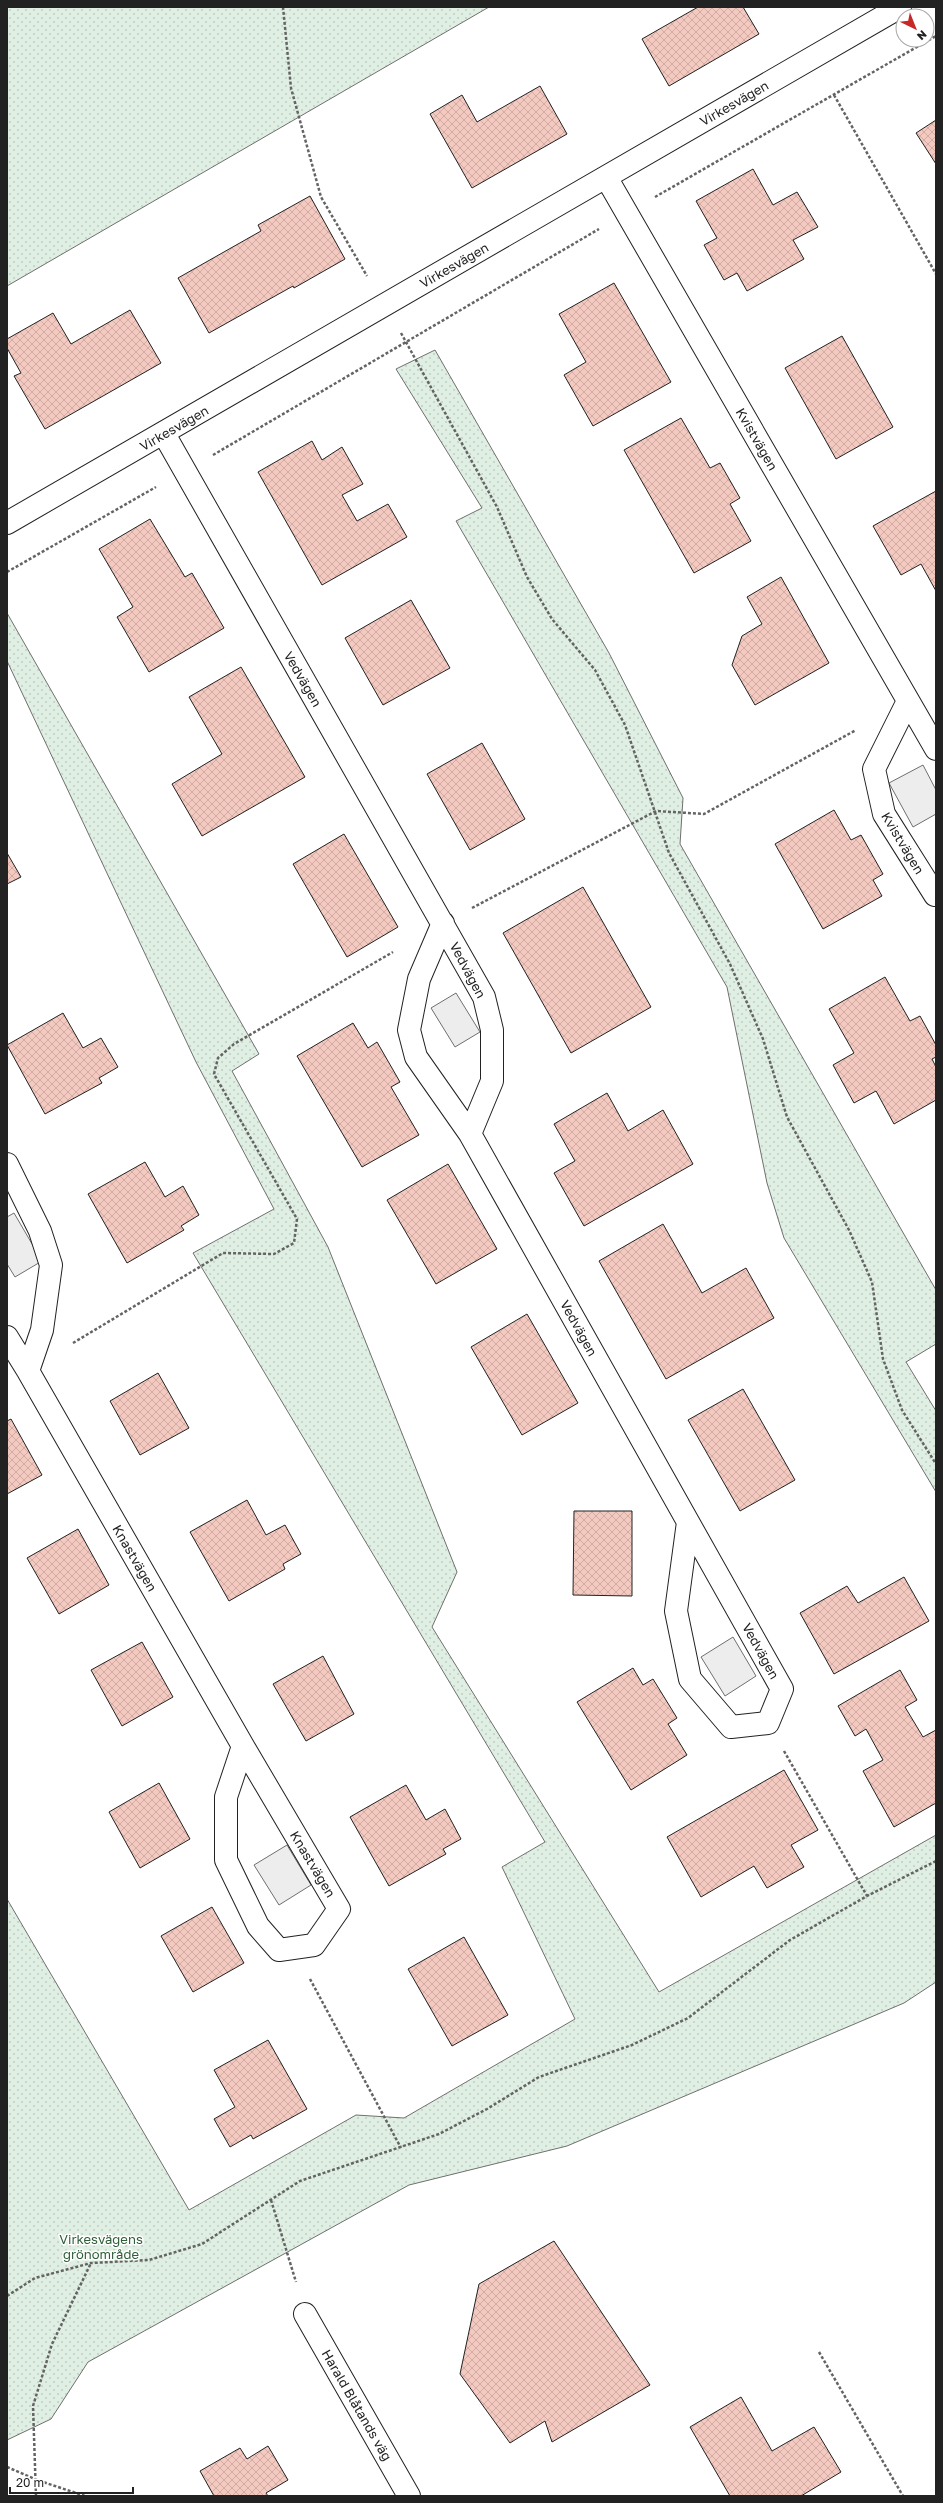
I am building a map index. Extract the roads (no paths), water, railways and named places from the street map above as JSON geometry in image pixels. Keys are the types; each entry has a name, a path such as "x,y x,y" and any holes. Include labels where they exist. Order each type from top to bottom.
{"street":[{"name":"Virkesvägen","path":"7,523 164,434 900,7"},
{"name":"Kvistvägen","path":"606,177 936,749"},
{"name":"Vedvägen","path":"164,434 484,997 492,1030 492,1082 470,1134"},
{"name":"Kvistvägen","path":"908,701 874,769 884,814 936,895"},
{"name":"Vedvägen","path":"443,923 419,979 409,1030 416,1057 470,1134 782,1689 768,1723 731,1727 690,1678 676,1611 688,1522"},
{"path":"7,1164 40,1231 51,1265 42,1330 28,1371"},
{"name":"Knastvägen","path":"7,1337 243,1746 339,1909 314,1945 279,1950 258,1926 226,1860 226,1797 243,1746"},
{"name":"Harald Blåtands väg","path":"305,2314 409,2496"}],"park label":[{"name":"Virkesvägens grönområde","path":"101,2246"}]}
